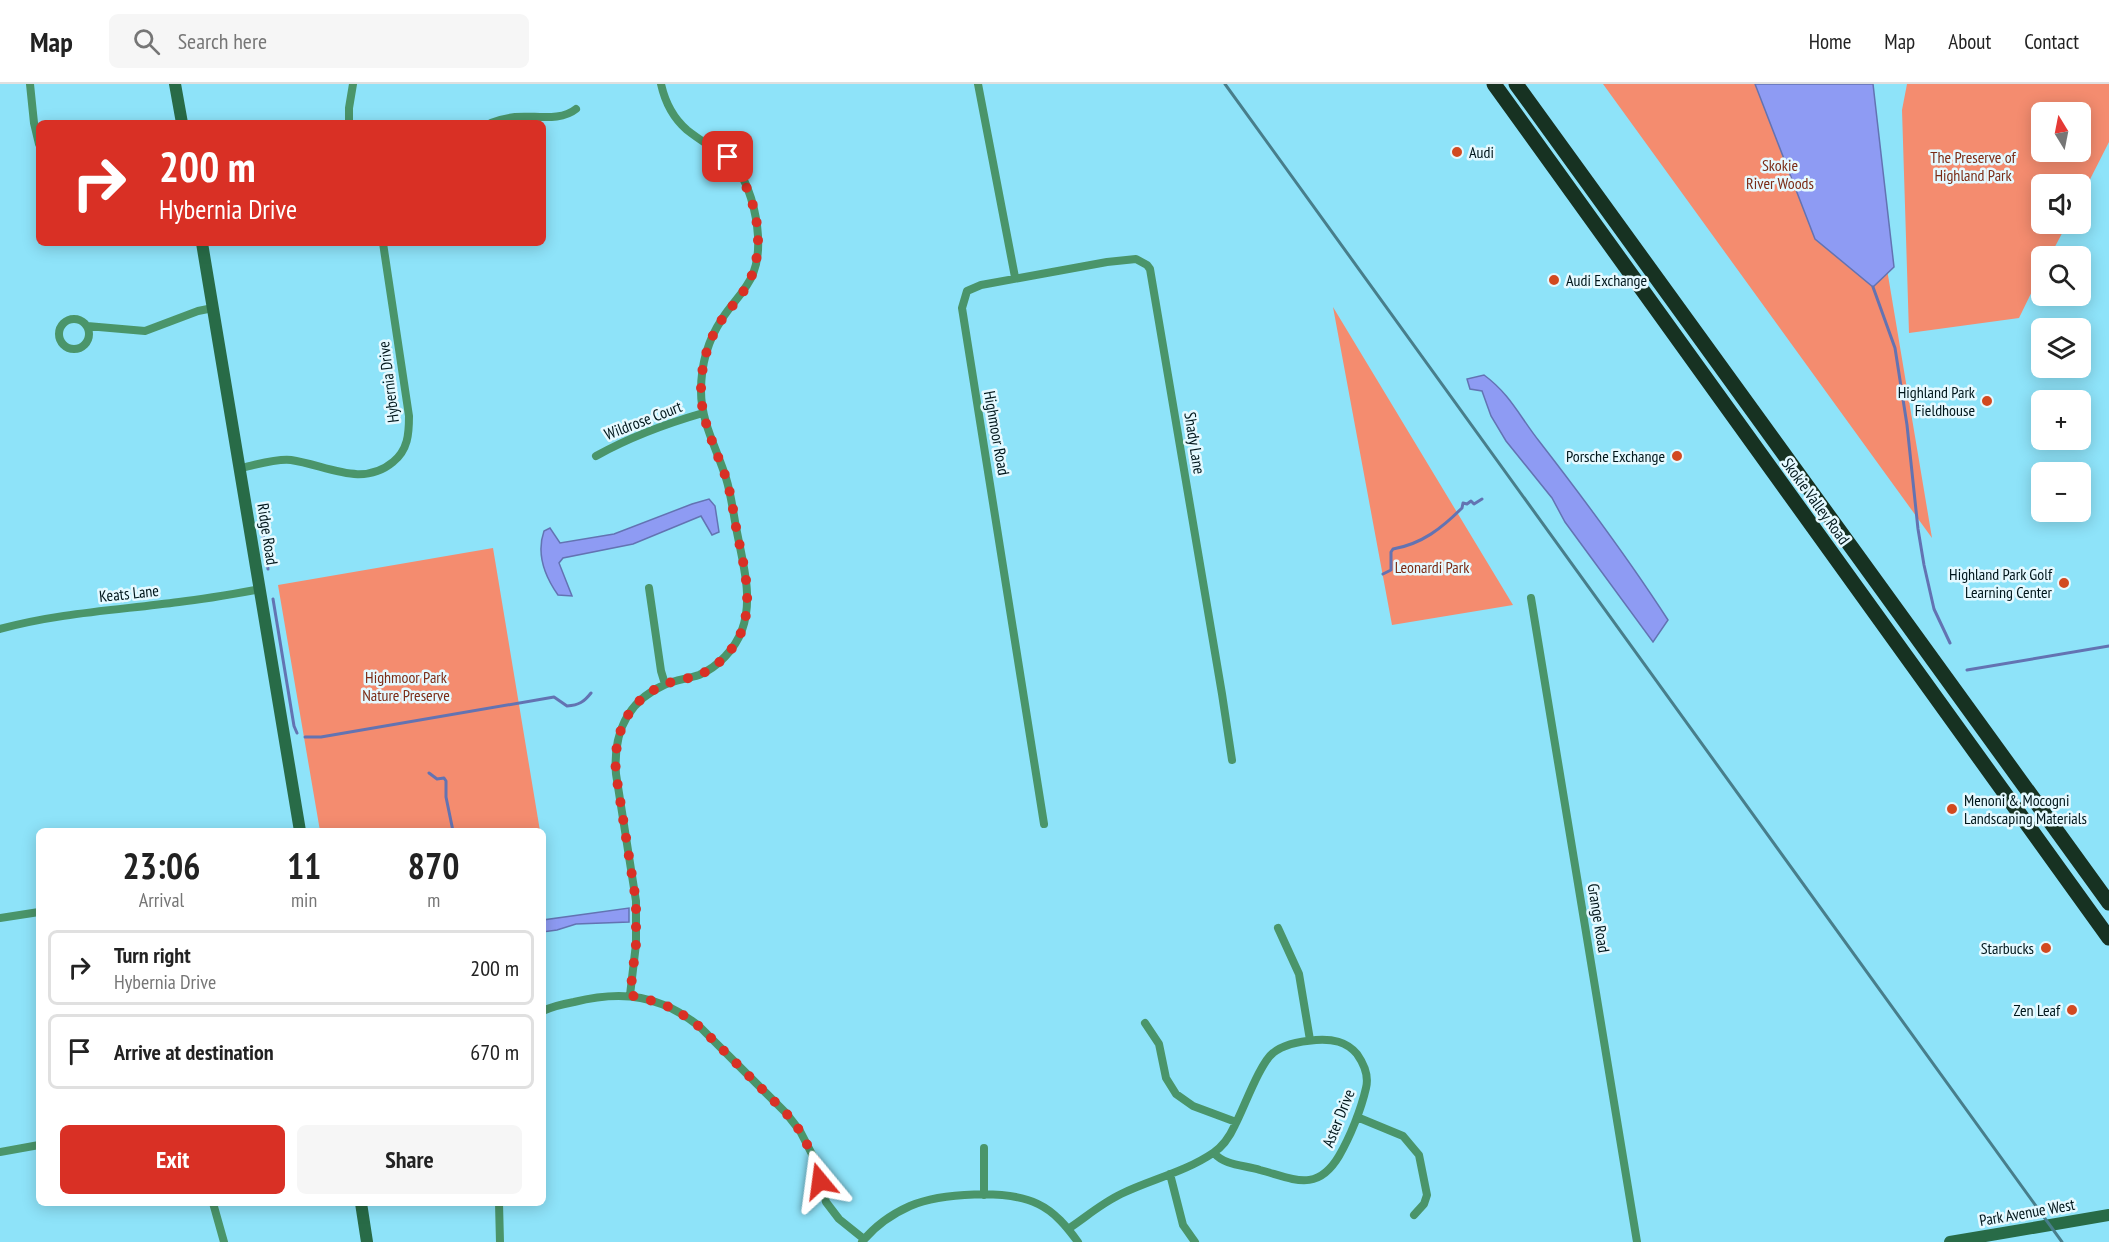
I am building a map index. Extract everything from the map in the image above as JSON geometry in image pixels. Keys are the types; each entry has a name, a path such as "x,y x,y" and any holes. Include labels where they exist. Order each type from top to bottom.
{"highway":[{"name":"Skokie Valley Road","path":"1494,84 2109,938"},
{"name":"Skokie Valley Road","path":"1516,84 2109,903"},
{"path":"1521,84 1550,130"}],"street":[{"path":"30,84 36,131"},
{"path":"175,84 181,120"},
{"path":"350,120 352,84"},
{"path":"630,995 637,924 630,854 616,774 616,745 619,734 634,707 653,691 665,684 699,675 710,669 730,651 747,614 747,596 728,486 703,413 702,372 711,338 723,317 745,289 754,271 758,253 758,236 751,199 746,184 736,168 728,157 688,131 680,123 669,109 661,84"},
{"path":"978,84 1016,277"},
{"path":"502,120 514,117 560,116 576,109"},
{"name":"Ridge Road","path":"203,246 300,828"},
{"name":"Hybernia Drive","path":"241,468 289,459 327,469 369,475 386,469 399,458 406,447 409,416 383,246"},
{"name":"Shady Lane","path":"1016,277 1107,262 1136,260 1147,264 1150,269 1232,760"},
{"name":"Highmoor Road","path":"1016,277 981,285 967,291 962,308 1044,824"},
{"path":"87,326 145,331 198,311 213,308"},
{"name":"Wildrose Court","path":"596,456 665,424 703,413"},
{"path":"649,588 661,671 665,684"},
{"name":"Keats Lane","path":"0,629 38,620 181,602 261,589"},
{"name":"Grange Road","path":"1531,598 1637,1242"},
{"path":"0,918 36,912"},
{"path":"1278,928 1299,974 1310,1040"},
{"path":"546,1010 592,997 630,995 676,1010 700,1027 786,1113 800,1131 814,1158 826,1202 831,1210 863,1240 891,1216 911,1206 934,1199 1003,1194 1038,1203 1056,1216 1078,1242"},
{"path":"1145,1023 1159,1044 1166,1078 1176,1094 1193,1106 1236,1122"},
{"name":"Aster Drive","path":"1068,1229 1120,1194 1191,1166 1214,1153 1230,1136 1265,1061 1272,1053 1284,1046 1310,1040 1337,1040 1352,1049 1363,1063 1367,1086 1358,1117 1331,1168 1319,1178 1304,1182 1290,1180 1261,1170 1225,1162 1214,1153"},
{"path":"1358,1117 1403,1136 1419,1155 1427,1195 1424,1204 1414,1215"},
{"path":"0,1152 36,1146"},
{"path":"984,1148 984,1195"},
{"path":"1170,1174 1183,1225 1195,1242"},
{"path":"214,1206 224,1242"},
{"path":"361,1206 367,1242"},
{"path":"499,1206 500,1242"},
{"name":"Park Avenue West","path":"1950,1242 2109,1215"}],"green space":[{"name":"Skokie River Woods","path":"1603,84 1856,84 1932,538"},
{"name":"The Preserve of Highland Park","path":"1907,84 2109,84 2109,142 2091,177 2091,174 2031,174 2031,234 2062,234 2055,246 2031,246 2031,293 2019,318 1909,333 1902,110"},
{"name":"Leonardi Park","path":"1333,307 1513,605 1392,625"},
{"name":"Highmoor Park Nature Preserve","path":"493,548 540,828 319,828 278,585"}],"water":[{"path":"1755,84 1873,84 1894,267 1873,287 1815,239"},
{"path":"1484,375 1514,406 1605,529 1668,620 1653,642 1565,522 1552,498 1506,441 1491,416 1482,391 1470,389 1467,379"},
{"path":"709,499 715,506 719,532 712,535 701,516 633,544 563,558 559,563 572,596 558,595 549,580 541,556 544,531 550,528 560,543 614,534"},
{"path":"629,908 629,922 576,924 546,932 546,920"}],"waterway":[{"path":"1873,287 1895,348 1924,565 1934,609 1950,643"},
{"path":"1383,574 1391,570 1393,549 1403,547 1431,534 1462,508 1463,503 1467,504 1471,501 1474,504 1482,499"},
{"path":"262,530 268,569"},
{"path":"273,599 297,733"},
{"path":"1967,670 2109,646"},
{"path":"305,737 321,737 554,697 567,706 571,706 586,699 591,693"},
{"path":"429,773 437,779 444,778 446,781 446,797 452,828"}],"railway":[{"path":"1225,84 2062,1242"}],"place":[{"name":"Audi","path":"1457,152"},
{"name":"Audi Exchange","path":"1554,280"},
{"name":"Highland Park Fieldhouse","path":"1987,401"},
{"name":"Porsche Exchange","path":"1677,456"},
{"name":"Highland Park Golf Learning Center","path":"2064,583"},
{"name":"Menoni & Mocogni Landscaping Materials","path":"1952,809"},
{"name":"Starbucks","path":"2046,948"},
{"name":"Zen Leaf","path":"2072,1010"}],"route":[{"path":"728,157 746,184 751,199 758,236 758,253 754,271 745,289 723,317 711,338 702,372 701,393 703,413 732,503 745,580 747,614 736,642 720,661 699,675 665,684 653,691 634,707 619,734 615,756 616,774 630,854 637,924 630,995 676,1010 700,1027 786,1113 800,1131 815,1160 820,1181"}]}
